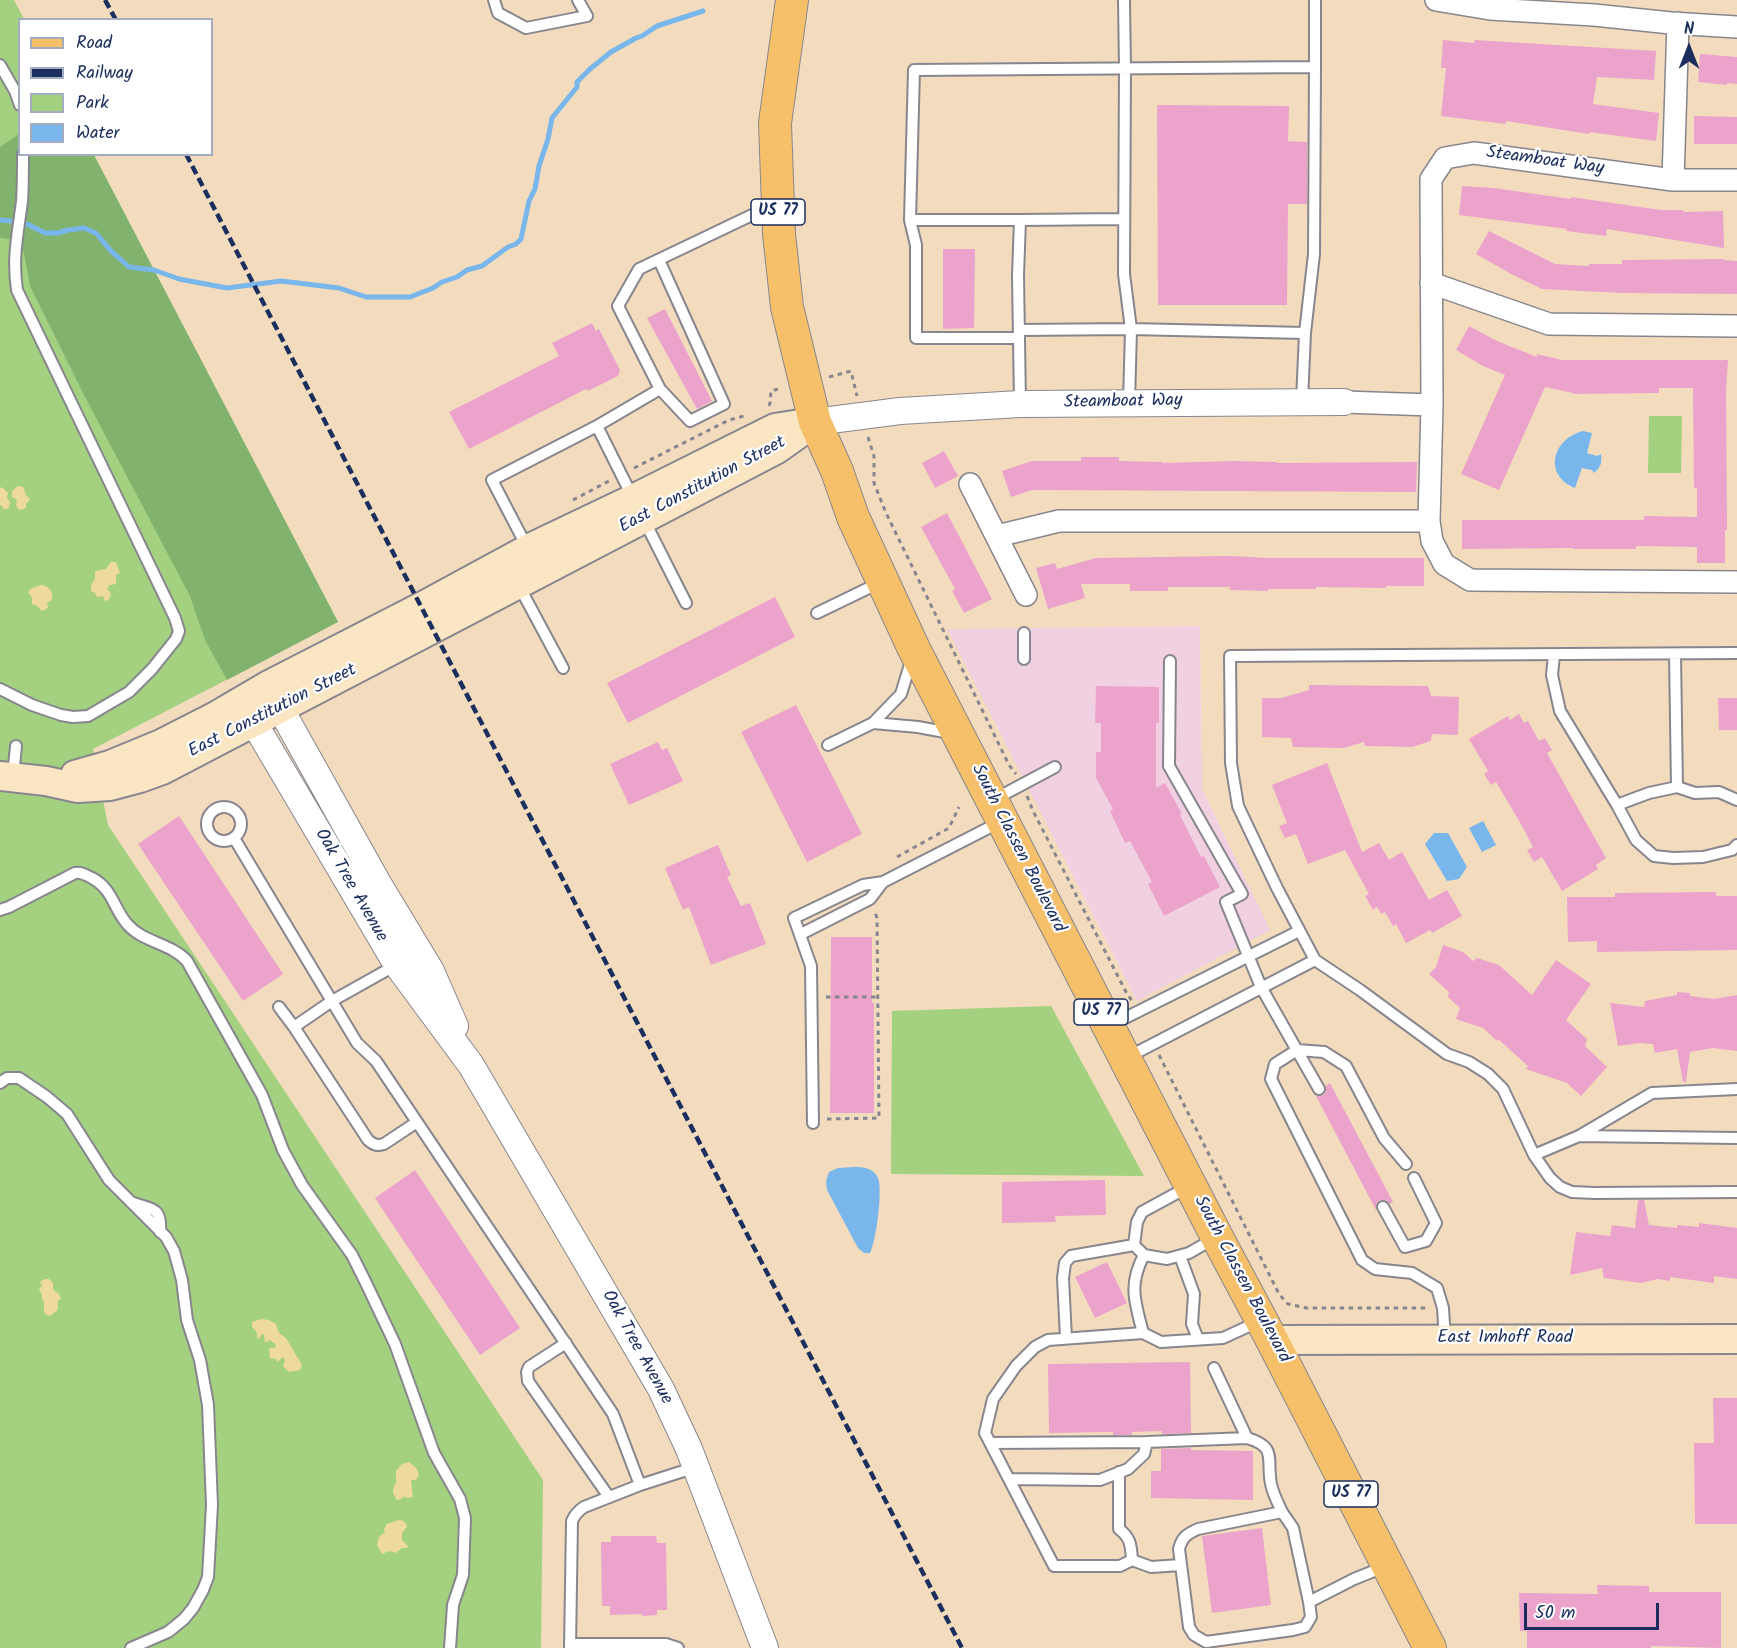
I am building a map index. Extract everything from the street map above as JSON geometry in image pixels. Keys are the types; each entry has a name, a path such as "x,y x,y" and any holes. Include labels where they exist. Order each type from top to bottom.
{"main road":[{"name":"South Classen Boulevard","path":"792,0 775,123 778,234 787,307 815,422 837,471 853,517 914,649 1430,1648"},
{"name":"East Constitution Street","path":"6,777 46,781 78,788 110,786 162,770 247,711 518,584 638,509 775,428 815,422"},
{"name":"East Constitution Street","path":"274,697 421,607 528,549 638,509"},
{"name":"East Imhoff Road","path":"1267,1330 1445,1339 1737,1338"}],"street":[{"path":"1436,0 1490,9 1594,8 1678,23 1737,27"},
{"path":"1673,180 1678,23"},
{"name":"Steamboat Way","path":"1737,180 1673,180 1474,153 1446,158 1431,179 1432,405 1429,521 1432,542 1444,564 1470,580 1737,582"},
{"path":"1431,283 1549,324 1737,327"},
{"name":"Steamboat Way","path":"815,422 900,411 1020,404 1302,401 1432,405"},
{"path":"970,484 1026,596"},
{"path":"997,536 1059,521 1429,521"},
{"name":"Oak Tree Avenue","path":"274,697 379,885 431,971 471,1065"},
{"name":"Oak Tree Avenue","path":"247,711 397,965 471,1065 661,1389 696,1467 765,1648"},
{"path":"358,899 379,885"}],"lane":[{"path":"494,0 498,13 526,28 587,16 578,0"},
{"path":"1124,0 1124,274 1131,329 1129,402"},
{"path":"1302,401 1305,333 1314,254 1315,0"},
{"path":"0,65 18,99"},
{"path":"1305,333 1131,329 916,338 916,245 910,220 914,70 1315,67"},
{"path":"0,689 32,705 61,715 88,716 129,692 152,669 176,639 179,631 176,618 17,290 14,271 22,201 23,156"},
{"path":"658,260 724,404 690,421 660,389 618,306 639,269 778,202"},
{"path":"910,220 1124,219"},
{"path":"1020,220 1020,404"},
{"path":"528,549 492,480 597,426 660,389"},
{"path":"597,426 686,603"},
{"path":"818,613 883,582"},
{"path":"518,584 562,668"},
{"path":"1024,633 1024,659"},
{"path":"828,745 873,723 901,694 914,649"},
{"path":"1737,653 1230,656 1230,763 1238,806 1315,960 1448,1054 1488,1074 1503,1089 1534,1155 1550,1178 1560,1187 1572,1192 1737,1192"},
{"path":"1675,654 1677,787"},
{"path":"1554,655 1552,675 1560,711 1636,840 1654,856 1673,858 1703,857 1732,850 1737,845"},
{"path":"1170,661 1169,766 1242,894 1226,902 1261,987 1319,1089"},
{"path":"873,723 918,727 958,734"},
{"path":"6,777 16,746"},
{"path":"801,934 870,899 883,882 998,811 1021,785 1055,767"},
{"path":"1617,805 1649,793 1677,787 1695,793 1719,792 1737,800"},
{"path":"234,838 357,1043 376,1061 613,1414 640,1485"},
{"path":"0,910 75,873 80,873 104,886 128,925 136,933 180,953 192,970 262,1095 284,1150 302,1185 352,1255 395,1344 434,1453 460,1499 465,1518 463,1575 453,1605 450,1648"},
{"path":"817,1121 811,966 794,918 863,885 883,882"},
{"path":"1109,1026 1299,931"},
{"path":"1125,1058 1315,960"},
{"path":"294,1027 332,1001 397,965"},
{"path":"279,1007 372,1144 378,1146 384,1144 417,1122"},
{"path":"1406,1164 1384,1138 1346,1066 1324,1052 1297,1050 1275,1064 1271,1079 1362,1260 1376,1269 1412,1273 1437,1288 1443,1308 1445,1339"},
{"path":"0,1083 7,1078 18,1078 68,1114 109,1180 160,1232 174,1251 182,1280 187,1320 200,1360 208,1405 212,1463 208,1577 193,1608 184,1619 168,1632 131,1648"},
{"path":"1534,1155 1579,1136 1652,1093 1737,1089"},
{"path":"1579,1136 1737,1138"},
{"path":"1383,1207 1405,1248 1426,1241 1436,1223 1414,1178"},
{"path":"1134,1245 1137,1222 1142,1212 1191,1185"},
{"path":"1134,1245 1144,1255 1167,1259 1189,1253 1217,1237"},
{"path":"1066,1338 1063,1278 1065,1263 1071,1256 1134,1245"},
{"path":"1143,1333 1133,1285 1144,1255"},
{"path":"1180,1256 1194,1294 1192,1324 1198,1339"},
{"path":"1181,1565 1151,1567 1132,1560 1120,1566 1054,1566 985,1433 993,1399 1016,1366 1035,1347 1048,1340 1143,1333 1161,1342 1223,1338 1267,1330"},
{"path":"566,1343 529,1367 528,1380 609,1497"},
{"path":"1214,1368 1247,1438"},
{"path":"990,1443 1147,1442 1247,1438 1260,1442 1266,1448 1270,1463 1271,1484 1282,1512 1293,1528 1311,1617 1305,1627 1293,1630 1206,1642 1194,1635 1189,1627 1179,1549 1182,1539 1198,1529 1282,1512"},
{"path":"1009,1479 1100,1480 1128,1469 1144,1454 1147,1442"},
{"path":"678,1648 666,1644 570,1646 572,1521 578,1510 640,1485 696,1467"},
{"path":"1119,1472 1119,1529 1131,1542 1132,1560"},
{"path":"1309,1602 1388,1565"}],"path":[{"path":"835,375 851,372 855,391"},
{"path":"771,391 780,389"},
{"name":"South Classen Boulevard","path":"872,448 874,483 885,513 1004,754 1137,1011"},
{"path":"890,861 949,828 959,807"},
{"path":"817,1121 879,1118 877,918 870,899"},
{"path":"821,997 878,997"},
{"name":"South Classen Boulevard","path":"1154,1044 1161,1062 1280,1294 1288,1304 1306,1308 1443,1308"}],"shaded area":[{"path":"1200,626 1202,789 1270,930 1137,1001 947,629"}],"green space":[{"path":"0,0 14,0 23,18 18,18 18,156 95,156 338,622 93,749 108,825 543,1480 541,1648 0,1648"},
{"path":"18,135 18,156 95,156 338,622 227,680 205,640 190,596 84,395 30,286 24,253 16,240 0,238 0,147"},
{"path":"1649,416 1682,416 1681,473 1648,473"},
{"path":"1051,1006 1144,1176 891,1174 892,1011"}],"sand":[{"path":"18,486 23,487 30,499 26,508 19,510 16,505 17,500 12,497 12,491"},
{"path":"0,487 8,493 10,503 8,509 3,509 0,505"},
{"path":"111,562 116,562 120,573 116,575 116,584 109,585 107,589 111,593 107,601 103,596 97,597 91,591 91,585 95,579 95,571 106,569"},
{"path":"41,585 49,588 52,593 51,601 47,602 48,608 42,611 32,604 32,597 28,593 30,589"},
{"path":"45,1279 53,1283 53,1288 61,1299 58,1301 57,1310 50,1316 44,1312 44,1302 39,1289 42,1286 40,1282"},
{"path":"261,1319 276,1324 279,1333 286,1338 302,1365 300,1370 289,1372 283,1366 285,1361 283,1357 277,1362 276,1359 270,1358 269,1350 275,1348 276,1345 270,1340 265,1343 262,1334 258,1340 256,1331 252,1327 252,1322"},
{"path":"409,1462 419,1474 416,1480 411,1480 413,1497 406,1498 405,1496 397,1500 393,1493 396,1471 402,1464"},
{"path":"399,1520 407,1525 402,1533 402,1540 408,1546 407,1548 402,1548 396,1553 389,1551 382,1554 377,1545 379,1537 385,1532 387,1524"}],"water":[{"path":"1583,431 1592,433 1587,453 1597,456 1601,454 1601,462 1600,467 1594,473 1592,470 1582,468 1575,488 1558,475 1555,458 1564,441"},
{"path":"1483,821 1496,845 1482,852 1469,828"},
{"path":"1434,833 1448,833 1467,867 1459,879 1447,881 1425,844"},
{"path":"854,1167 871,1170 878,1178 880,1193 878,1216 870,1253 864,1253 858,1248 827,1190 826,1181 829,1172 838,1168"}],"building":[{"path":"1443,40 1656,51 1654,80 1597,77 1593,104 1659,113 1656,141 1589,132 1589,134 1506,121 1506,124 1441,116 1446,68 1441,68"},
{"path":"1700,54 1737,57 1737,84 1698,82"},
{"path":"1157,105 1289,106 1288,141 1307,142 1307,204 1288,204 1287,305 1158,305"},
{"path":"1694,116 1737,117 1737,144 1694,144"},
{"path":"1462,186 1494,188 1571,199 1571,197 1661,210 1723,211 1724,248 1607,229 1606,236 1459,215"},
{"path":"1489,231 1555,264 1589,266 1589,264 1622,264 1622,260 1724,259 1737,261 1737,294 1622,293 1542,289 1476,254"},
{"path":"943,249 975,249 974,328 943,329"},
{"path":"665,309 712,401 697,409 647,318"},
{"path":"592,323 596,331 599,329 620,370 618,376 588,391 586,389 469,449 449,412 559,356 552,343"},
{"path":"1469,326 1497,341 1537,357 1537,354 1562,360 1728,360 1725,563 1697,563 1697,547 1462,549 1462,520 1644,520 1644,516 1697,517 1697,488 1694,488 1693,388 1659,388 1659,393 1573,394 1545,387 1499,490 1461,474 1505,375 1483,366 1456,350"},
{"path":"944,451 958,476 935,488 922,463"},
{"path":"1081,457 1119,457 1119,461 1162,463 1417,462 1416,492 1032,490 1011,497 1002,471 1032,461 1081,461"},
{"path":"947,513 992,599 964,613 952,591 955,589 921,527"},
{"path":"1230,556 1424,558 1424,586 1316,587 1316,589 1268,589 1268,591 1230,590 1230,587 1168,587 1168,591 1130,591 1130,584 1081,584 1085,598 1048,609 1036,568 1055,563 1057,569 1096,558"},
{"path":"775,597 795,637 628,723 607,683"},
{"path":"1309,685 1428,686 1431,696 1459,697 1458,735 1432,734 1431,741 1412,747 1365,746 1364,742 1344,748 1293,747 1291,738 1262,737 1262,698 1281,698 1309,690"},
{"path":"1096,686 1159,687 1159,723 1156,723 1156,788 1165,783 1201,857 1204,856 1220,887 1164,916 1148,884 1152,882 1130,841 1125,843 1110,811 1113,809 1096,778 1096,752 1101,752 1101,723 1095,723"},
{"path":"1718,698 1737,698 1737,730 1719,730"},
{"path":"796,705 862,834 807,862 741,732"},
{"path":"1519,714 1524,723 1528,721 1539,741 1545,738 1552,750 1547,753 1606,858 1596,865 1598,869 1562,891 1542,857 1534,862 1527,850 1533,847 1522,826 1496,782 1491,785 1484,774 1488,771 1469,739 1508,716 1510,720"},
{"path":"658,742 662,750 667,748 683,781 629,805 610,764"},
{"path":"1327,763 1362,852 1379,843 1389,860 1402,852 1429,900 1447,890 1462,916 1432,933 1430,930 1406,943 1396,924 1393,926 1385,912 1381,914 1377,907 1373,910 1365,896 1369,894 1345,850 1308,864 1296,834 1285,838 1279,826 1287,823 1272,785"},
{"path":"179,816 283,974 243,1001 138,844"},
{"path":"718,845 731,875 727,877 741,906 750,903 766,944 711,965 689,907 683,910 665,868"},
{"path":"1716,892 1716,896 1737,896 1737,950 1597,952 1597,941 1568,942 1567,897 1615,897 1615,893"},
{"path":"831,937 872,937 874,1113 830,1113"},
{"path":"1443,945 1463,952 1473,961 1477,958 1499,965 1532,995 1556,960 1591,984 1566,1020 1587,1039 1585,1046 1607,1067 1581,1096 1567,1083 1526,1069 1528,1066 1483,1028 1456,1019 1460,1008 1448,997 1449,992 1429,974 1436,967"},
{"path":"1677,992 1714,999 1737,995 1737,1051 1713,1048 1690,1052 1686,1082 1683,1082 1677,1049 1655,1053 1653,1044 1618,1046 1610,1003 1644,1007 1645,1001 1677,995"},
{"path":"1330,1083 1393,1202 1390,1204 1386,1200 1380,1200 1376,1204 1376,1210 1316,1096 1323,1095 1326,1092 1326,1086"},
{"path":"415,1170 520,1328 480,1355 375,1198"},
{"path":"1105,1180 1106,1215 1055,1216 1056,1222 1002,1223 1002,1182"},
{"path":"1638,1200 1644,1200 1649,1225 1677,1228 1677,1225 1699,1227 1699,1223 1737,1228 1737,1279 1714,1276 1714,1283 1670,1277 1670,1281 1658,1279 1641,1283 1604,1278 1602,1268 1570,1275 1576,1232 1610,1236 1612,1225 1635,1228"},
{"path":"1107,1262 1127,1303 1095,1318 1075,1277"},
{"path":"1190,1362 1191,1433 1162,1434 1162,1431 1113,1435 1113,1432 1049,1433 1048,1364"},
{"path":"1713,1398 1737,1398 1737,1524 1695,1524 1694,1443 1714,1443"},
{"path":"1191,1448 1191,1450 1253,1451 1253,1500 1151,1498 1151,1471 1161,1471 1161,1449"},
{"path":"1262,1528 1271,1605 1212,1613 1202,1536"},
{"path":"611,1536 656,1536 657,1543 666,1543 667,1610 657,1610 657,1615 610,1615 610,1606 602,1606 601,1542 611,1542"},
{"path":"1597,1585 1649,1586 1649,1592 1721,1592 1721,1648 1651,1646 1651,1648 1527,1648 1527,1631 1520,1631 1519,1593 1598,1594"}],"waterway":[{"path":"0,220 23,222 45,233 84,228 96,233 129,267 154,270 179,279 227,288 281,281 339,288 366,297 410,297 457,277 467,270 482,266 521,239 552,118 577,87 577,82 590,69 611,52 657,26 703,11"}],"railway":[{"path":"105,0 115,18"},
{"path":"187,156 962,1648"}]}
